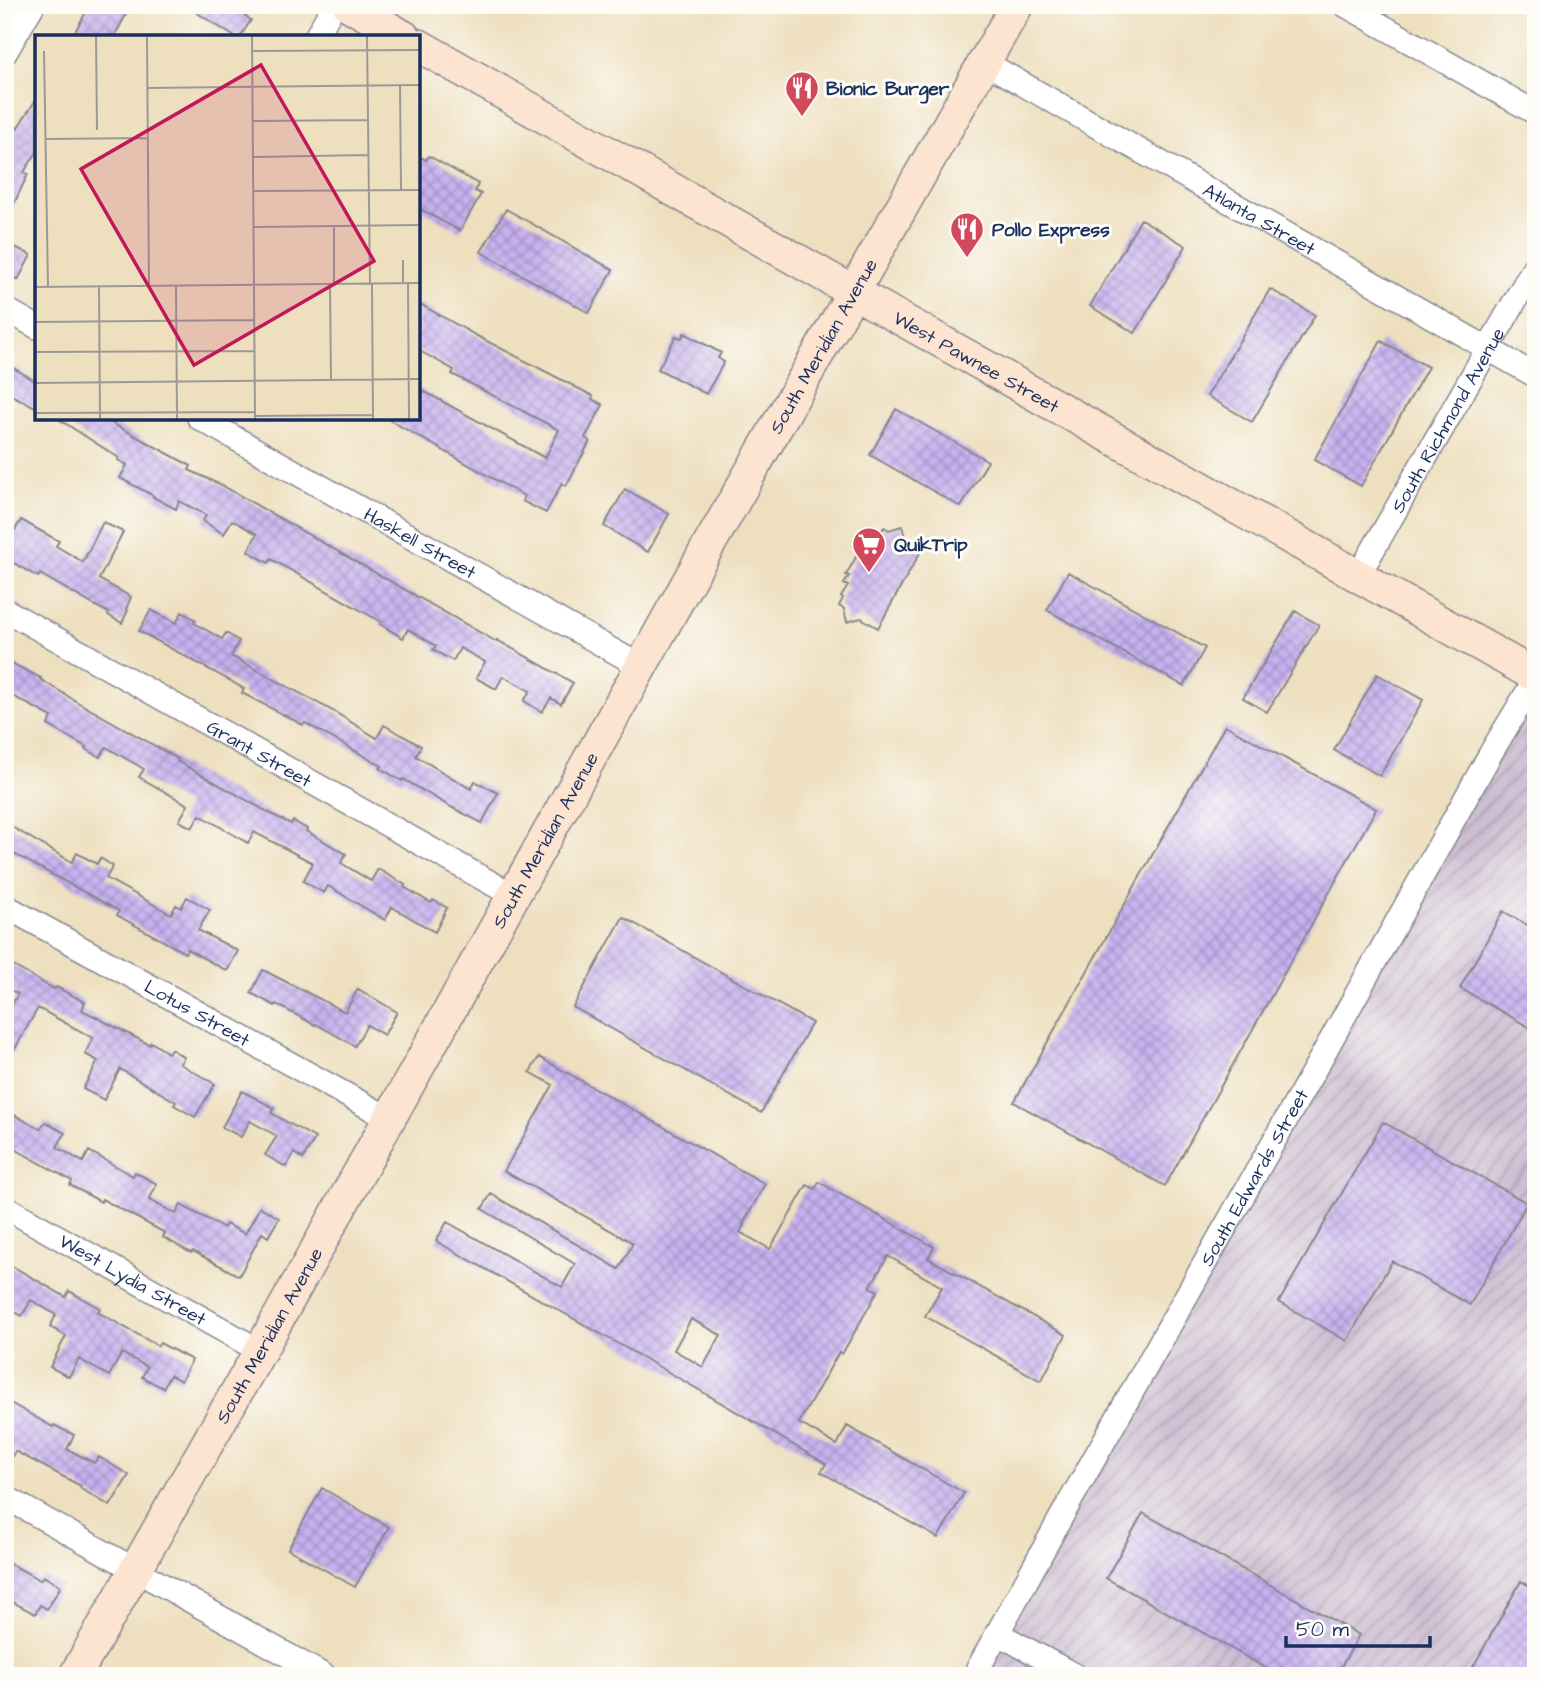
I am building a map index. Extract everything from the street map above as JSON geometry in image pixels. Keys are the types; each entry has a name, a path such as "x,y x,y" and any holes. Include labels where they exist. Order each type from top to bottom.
{"main road":[{"name":"South Meridian Avenue","path":"75,1676 1017,5"},
{"path":"362,8 401,35"},
{"name":"West Pawnee Street","path":"420,46 1536,677"}],"street":[{"path":"5,53 33,5"},
{"path":"317,35 334,5"},
{"path":"1345,5 1536,113"},
{"name":"Atlanta Street","path":"984,62 1536,376"},
{"name":"South Richmond Avenue","path":"1359,576 1536,264"},
{"path":"5,309 35,326"},
{"name":"Haskell Street","path":"203,420 642,667"},
{"name":"Grant Street","path":"5,610 514,896"},
{"name":"South Edwards Street","path":"974,1676 1536,677"},
{"name":"Lotus Street","path":"5,906 390,1119"},
{"name":"West Lydia Street","path":"5,1207 260,1351"},
{"path":"5,1497 325,1676"},
{"path":"997,1633 1076,1676"}],"shaded area":[{"path":"1536,678 1536,1676 974,1676"}],"building":[{"path":"90,5 131,5 115,35 73,35"},
{"path":"185,5 228,5 251,20 241,35 232,35"},
{"path":"35,101 35,155 24,172 28,174 5,223 5,173 14,152 5,147"},
{"path":"429,156 478,184 475,191 481,194 460,231 420,209 420,157 426,160"},
{"path":"506,209 613,270 589,313 481,252"},
{"path":"1141,219 1186,246 1135,333 1090,306"},
{"path":"5,242 31,255 18,280 5,273"},
{"path":"1270,289 1315,315 1252,422 1207,396"},
{"path":"420,304 593,396 592,399 603,405 585,438 590,441 566,486 562,483 546,513 522,501 524,496 390,420 420,420 420,389 545,458 559,430 452,374 454,370 420,351"},
{"path":"684,333 721,353 718,358 724,362 706,394 658,369 676,336 682,338"},
{"path":"1381,341 1428,367 1361,486 1314,460"},
{"path":"5,363 35,381 35,407 5,392"},
{"path":"896,409 988,461 961,507 870,455"},
{"path":"60,420 116,420 113,424 191,466 189,470 223,486 573,683 561,704 551,698 542,712 524,701 530,691 503,676 496,689 476,678 485,662 460,648 453,661 433,650 436,646 408,629 403,638 380,624 381,622 271,559 269,563 248,551 257,534 232,520 224,534 203,521 206,515 179,501 176,509 120,478 127,465 118,460 119,458"},
{"path":"625,489 669,514 648,552 604,526"},
{"path":"21,520 59,541 56,546 83,562 103,522 123,532 99,579 131,597 122,623 40,574 38,577 5,558 5,525 15,530"},
{"path":"902,526 906,539 922,549 878,628 861,618 847,622 844,609 839,606 848,586 844,584 849,576 846,575 860,550 863,552 867,544 871,546 884,527 889,530"},
{"path":"1068,572 1205,648 1184,686 1047,610"},
{"path":"151,610 176,623 182,612 196,620 194,623 222,639 226,633 239,641 231,656 377,738 384,725 421,746 416,756 471,789 475,781 498,793 482,823 403,779 402,781 380,768 382,766 305,723 303,725 242,693 244,689 139,631"},
{"path":"1295,611 1319,625 1267,712 1243,698"},
{"path":"5,660 41,678 79,703 178,759 177,761 275,816 291,824 293,821 307,829 306,831 346,854 341,863 371,881 378,869 431,903 433,900 447,908 435,932 392,907 385,920 328,886 324,893 303,881 313,863 254,832 248,843 200,815 192,828 179,821 188,805 139,777 144,769 106,747 100,757 85,749 86,747 48,725 52,717 5,692"},
{"path":"1377,674 1423,700 1380,776 1334,750"},
{"path":"1225,725 1376,809 1165,1186 1014,1102"},
{"path":"5,823 72,862 77,853 97,864 100,858 113,866 106,878 171,914 176,905 181,908 187,897 210,910 198,930 238,951 227,971 187,949 185,953 117,915 119,911 5,849"},
{"path":"1503,911 1536,930 1536,1031 1460,988"},
{"path":"623,917 812,1023 761,1113 573,1007"},
{"path":"10,964 54,989 56,987 85,1002 82,1010 150,1045 151,1042 168,1053 171,1049 184,1057 180,1064 215,1084 195,1117 174,1105 176,1102 120,1069 104,1100 83,1089 98,1061 85,1054 93,1038 38,1008 5,1066 5,1016 18,994 5,987 5,973"},
{"path":"263,970 345,1012 358,989 397,1012 384,1035 367,1025 355,1046 251,993"},
{"path":"539,1057 765,1184 740,1232 770,1249 807,1185 815,1189 819,1182 934,1247 928,1258 1066,1335 1041,1381 925,1316 942,1287 888,1256 870,1287 878,1291 842,1354 839,1352 799,1423 837,1445 847,1426 964,1493 938,1538 821,1472 826,1464 436,1241 447,1222 562,1287 575,1264 482,1209 491,1194 619,1269 633,1243 504,1171 553,1085 530,1072","holes":["691,1319 721,1335 703,1367 674,1350"]},
{"path":"242,1091 274,1108 271,1113 315,1138 303,1159 294,1153 286,1167 265,1155 277,1136 250,1121 241,1137 222,1127"},
{"path":"5,1110 40,1129 45,1122 65,1133 57,1147 83,1162 89,1151 133,1176 135,1172 157,1184 149,1200 176,1214 181,1205 224,1228 226,1224 245,1234 260,1207 279,1218 268,1237 262,1233 239,1276 193,1251 191,1253 163,1237 165,1233 102,1199 101,1202 70,1185 72,1181 15,1149 5,1167"},
{"path":"1383,1122 1527,1203 1470,1305 1392,1261 1347,1341 1279,1302"},
{"path":"5,1262 66,1297 69,1291 100,1308 98,1312 158,1346 160,1343 192,1360 181,1381 170,1375 163,1388 142,1377 147,1367 122,1353 109,1376 79,1359 69,1377 50,1367 66,1336 50,1327 56,1315 31,1300 22,1316 5,1307"},
{"path":"5,1400 53,1427 54,1425 74,1435 67,1449 94,1463 99,1457 129,1475 110,1506 80,1488 81,1486 15,1451 5,1469"},
{"path":"322,1488 389,1527 355,1587 288,1549"},
{"path":"1143,1513 1359,1635 1336,1676 1280,1676 1106,1578"},
{"path":"5,1561 40,1580 43,1576 61,1586 47,1609 40,1605 35,1614 5,1598"},
{"path":"1521,1581 1536,1590 1536,1676 1468,1676"}],"place":[{"name":"Bionic Burger","path":"802,118"},
{"name":"Pollo Express","path":"967,259"},
{"name":"QuikTrip","path":"869,574"}]}
